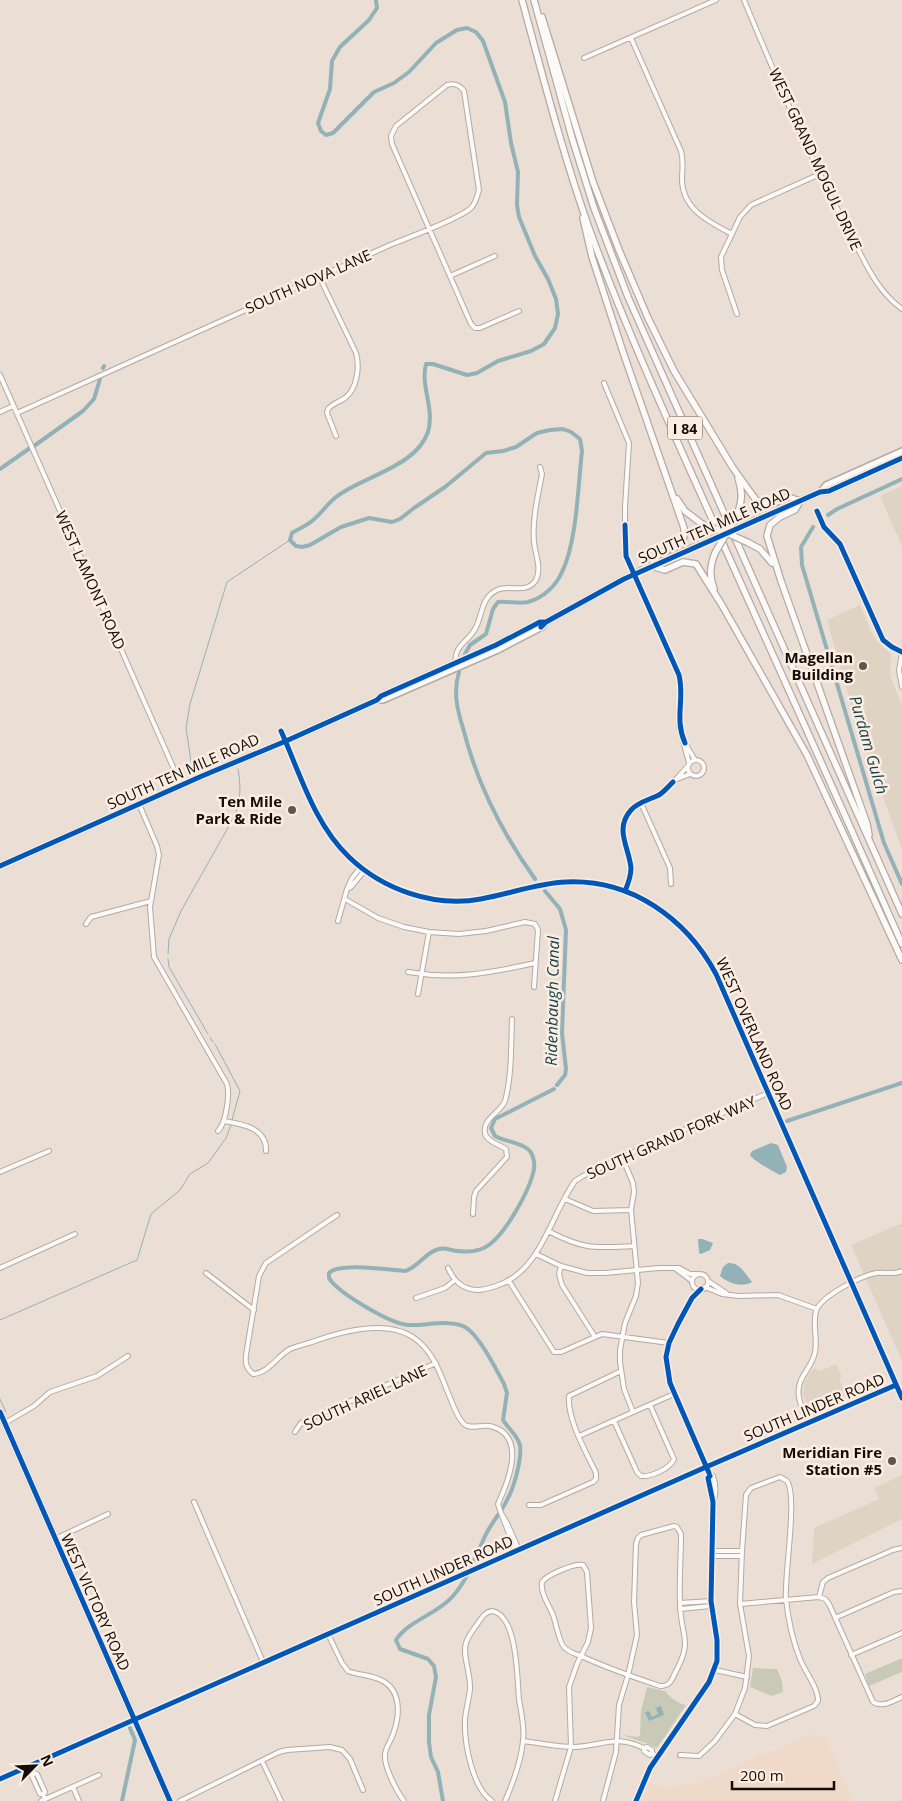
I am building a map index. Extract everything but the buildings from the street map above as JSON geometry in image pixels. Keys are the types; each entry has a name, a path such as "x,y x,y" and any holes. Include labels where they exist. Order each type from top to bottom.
{"highway":[{"name":"I 84","path":"522,0 579,197 626,322 682,452 902,944"},
{"name":"I 84","path":"535,0 574,146 594,208 628,297 902,914"},
{"path":"535,0 583,150 619,250 648,318 674,371 733,468 756,500 763,504 772,504 788,497 800,501 795,510 775,520 770,525 767,530 767,536 781,581 867,824 871,844"},
{"path":"579,197 586,233 604,293 684,528 685,536 681,544 658,555 652,566 664,570 683,562 696,564 788,718 902,960"},
{"path":"720,602 710,579 711,564 741,504 742,490 733,468"},
{"path":"670,486 685,510 702,524 727,532 760,549 770,559 781,581"}],"main road":[{"name":"SOUTH TEN MILE ROAD","path":"820,492 826,485 902,451"},
{"name":"SOUTH TEN MILE ROAD","path":"0,866 181,785 377,700 383,700 463,662 518,640 624,578 902,458"},
{"name":"SOUTH TEN MILE ROAD","path":"463,662 469,657 540,622 546,622"},
{"name":"WEST VICTORY ROAD","path":"0,1412 170,1801"}],"street":[{"path":"584,58 716,0"},
{"name":"WEST GRAND MOGUL DRIVE","path":"744,0 820,174 870,274 892,301 902,308"},
{"path":"631,38 681,152 684,161 682,186 690,204 700,217 732,234"},
{"name":"SOUTH NOVA LANE","path":"17,413 319,276 463,214 472,207 479,190 464,91 458,85 447,85 396,126 391,136 392,144 429,228"},
{"path":"737,314 722,270 721,257 744,212 751,205 820,174"},
{"path":"429,228 471,324 475,328 480,328 519,311"},
{"path":"450,276 495,256"},
{"path":"319,276 358,358 358,369 350,392 328,409 327,413 336,436"},
{"name":"WEST LAMONT ROAD","path":"0,376 181,785"},
{"path":"604,383 629,443 626,556 679,675 681,692 679,726 692,775"},
{"path":"0,412 13,406"},
{"path":"456,666 455,656 458,647 476,629 483,605 488,597 499,590 525,588 536,580 538,564 534,542 534,525 542,474 540,467"},
{"path":"816,511 824,527 840,544 879,634 887,644 902,652 899,670 902,687"},
{"name":"WEST OVERLAND ROAD","path":"281,731 317,814 326,829 349,857 365,870 397,889 417,896 438,900 479,900 543,884 566,882 604,885 625,891 652,903 671,916 698,943 716,974 902,1398"},
{"path":"673,782 683,775 701,774 704,769 702,762 695,760 684,743"},
{"path":"625,891 630,879 631,869 622,836 623,825 632,810 641,803 659,795 688,764 695,760"},
{"path":"641,803 670,868 670,884"},
{"path":"139,804 159,855 150,911 154,957 227,1084 229,1093 224,1121 218,1131"},
{"path":"338,921 347,889 352,878 361,867"},
{"path":"347,889 352,887 365,870"},
{"path":"345,899 378,918 404,927 428,932 459,934 486,932 525,922 535,924 538,930 534,987"},
{"path":"86,924 92,918 151,901"},
{"path":"418,994 428,932"},
{"path":"408,972 422,975 471,976 536,963"},
{"path":"473,1214 476,1190 507,1157 506,1149 492,1140 485,1132 486,1125 490,1119 500,1110 505,1102 508,1085 512,1019"},
{"name":"SOUTH GRAND FORK WAY","path":"455,1280 467,1288 480,1290 509,1281 526,1267 536,1254 575,1181 622,1158 768,1094"},
{"path":"224,1121 237,1123 256,1130 265,1143 266,1151"},
{"path":"0,1172 48,1151"},
{"path":"622,1158 633,1183 634,1200 631,1210 638,1290 625,1323 620,1350 624,1388 633,1412"},
{"path":"564,1199 593,1211 631,1210"},
{"path":"336,1215 266,1263 258,1276 245,1362 247,1368 253,1374 260,1373 290,1350 336,1333 389,1329 411,1336 419,1342 436,1363 454,1409 464,1424 474,1427 490,1426 504,1434 511,1444 512,1459 510,1472 498,1504 517,1551"},
{"path":"548,1231 570,1242 592,1248 634,1246"},
{"path":"0,1268 75,1234"},
{"path":"536,1254 561,1266 587,1273 605,1274 659,1268 679,1268 690,1274 704,1275 712,1286 726,1293"},
{"path":"561,1266 559,1274 562,1285 595,1337"},
{"path":"416,1298 444,1288 455,1280 448,1268"},
{"path":"636,1801 644,1779 657,1758 710,1682 715,1670 718,1649 711,1604 713,1502 716,1486 674,1394 667,1373 666,1357 669,1343 692,1298 694,1286 692,1281 676,1269"},
{"path":"808,1423 800,1405 798,1393 800,1382 816,1349 815,1319 817,1309 833,1292 852,1283 877,1273 893,1274 902,1271"},
{"path":"206,1273 254,1310"},
{"path":"692,1281 697,1274"},
{"path":"509,1281 553,1351 561,1352 602,1334 669,1343"},
{"path":"692,1298 708,1281"},
{"path":"694,1286 739,1296 778,1295 817,1309"},
{"path":"5,1424 34,1406 50,1392 97,1376 128,1356"},
{"name":"SOUTH ARIEL LANE","path":"294,1432 301,1423 436,1363"},
{"path":"529,1505 541,1505 596,1479 596,1474 579,1436 570,1409 569,1396 621,1370"},
{"name":"SOUTH LINDER ROAD","path":"0,1779 896,1385"},
{"path":"579,1436 674,1394"},
{"path":"614,1421 637,1472 641,1476 648,1476 669,1467 673,1462 673,1456 650,1405"},
{"path":"680,1755 694,1756 703,1753 727,1727 742,1698 749,1656 748,1639 740,1604 742,1554 748,1491 775,1478 784,1478 790,1484 790,1533 786,1570 786,1600 800,1661 817,1694 817,1704 767,1726 755,1725 735,1714"},
{"path":"194,1502 264,1662"},
{"path":"56,1539 108,1514"},
{"path":"556,1801 571,1747 570,1687 582,1656 588,1642 591,1628 588,1572 583,1565 574,1565 547,1577 542,1582 542,1589 564,1647 582,1656 604,1667 628,1675 660,1686 666,1686 670,1682 685,1652 685,1636 680,1609 681,1534 677,1527 670,1526 641,1535 636,1544 634,1602 637,1635 628,1675 619,1705 618,1740 603,1801"},
{"path":"819,1597 823,1582 828,1578 893,1550 902,1548"},
{"path":"711,1553 742,1554"},
{"path":"835,1618 894,1592 902,1591"},
{"path":"740,1604 819,1597 825,1600 829,1604 870,1699 876,1704 884,1705 902,1697"},
{"path":"680,1604 711,1604"},
{"path":"680,1609 711,1604"},
{"path":"492,1801 483,1793 476,1779 467,1748 465,1720 470,1688 465,1649 468,1639 483,1616 488,1612 500,1614 513,1643 517,1660 519,1697 523,1721 523,1741 505,1801"},
{"path":"851,1655 902,1633"},
{"path":"328,1634 348,1671 381,1680 392,1689 396,1697 399,1713 397,1724 385,1757 386,1766 404,1801"},
{"path":"715,1670 747,1677"},
{"path":"523,1741 571,1747 618,1740 631,1742 644,1748 647,1747 652,1750 652,1753 657,1758"},
{"path":"180,1801 262,1760 287,1750 337,1748 346,1753 350,1759 363,1790"},
{"path":"262,1760 281,1801"},
{"path":"30,1766 34,1773 37,1774 45,1792 43,1798"},
{"path":"43,1798 99,1775"},
{"path":"73,1787 79,1801"}],"shaded area":[{"path":"902,486 902,546 880,496"},
{"path":"860,605 872,634 891,654 890,676 902,704 902,849 858,729 827,620"},
{"path":"902,1223 902,1361 851,1245"},
{"path":"836,1364 842,1377 839,1378 846,1395 810,1413 803,1394 804,1382 814,1368 820,1371"},
{"path":"902,1475 902,1519 812,1564 814,1528 879,1499 874,1488"},
{"path":"811,1734 826,1739 853,1801 638,1801 646,1781 663,1788 697,1784"}],"green space":[{"path":"902,1658 902,1672 869,1686 865,1674"},
{"path":"753,1668 777,1669 782,1681 783,1692 772,1696 750,1687"},
{"path":"647,1687 665,1691 674,1700 686,1705 657,1748 622,1735 638,1737 640,1735 641,1711"}],"water":[{"path":"771,1143 778,1145 787,1167 786,1172 780,1175 750,1155 752,1151"},
{"path":"698,1239 713,1243 710,1250 699,1253"},
{"path":"728,1263 739,1266 752,1282 744,1285 735,1284 720,1276 723,1267"},
{"path":"661,1706 664,1715 649,1721 645,1712 649,1711 652,1717 658,1714 656,1708"}],"waterway":[{"name":"Ridenbaugh Canal","path":"376,0 377,8 369,20 340,47 332,61 330,89 318,123 321,131 326,135 333,133 374,92 394,83 409,72 436,43 457,30 467,28 476,32 483,41 505,102 511,143 518,172 517,205 519,217 535,256 548,279 556,299 558,314 555,328 544,344 531,351 498,361 477,373 467,375 433,364 426,364 425,381 430,423 422,444 401,462 336,497 312,521 292,533 290,540 296,546 302,547 310,545 341,527 369,518 392,522 400,519 445,487 486,453 516,447 537,433 563,429 571,432 580,439 582,451 574,529 567,560 562,572 556,582 539,598 524,603 498,602 493,609 486,634 470,645 465,654"},
{"path":"34,446 83,411 94,399 100,379"},
{"path":"0,469 30,448"},
{"name":"Purdam Gulch","path":"828,515 902,479"},
{"name":"Purdam Gulch","path":"813,527 801,547 802,565 884,843 902,884"},
{"path":"192,768 186,728 190,704 227,582 290,540"},
{"name":"Ridenbaugh Canal","path":"459,672 456,687 458,707 476,769 501,826 535,879"},
{"path":"168,954 169,939 181,911 234,817 240,793 238,769"},
{"name":"Ridenbaugh Canal","path":"545,891 560,909 566,930 562,1033 566,1069 565,1075 557,1085"},
{"path":"168,959 169,967 208,1034"},
{"path":"210,1037 213,1042"},
{"path":"215,1044 240,1091 232,1120"},
{"name":"Purdam Gulch","path":"787,1121 902,1083"},
{"name":"Ridenbaugh Canal","path":"443,1801 438,1772 431,1757 429,1742 429,1715 436,1677 434,1666 428,1659 400,1649 396,1640 408,1627 447,1602 463,1582 487,1531 510,1495 519,1465 520,1445 503,1420 507,1393 504,1384 487,1353 470,1331 465,1327 452,1323 408,1325 390,1319 378,1314 343,1292 329,1278 329,1273 334,1270 353,1267 405,1271 430,1253 439,1249 471,1251 484,1248 492,1243 508,1224 522,1201 532,1178 534,1159 527,1148 495,1136 491,1128 495,1119 554,1089"},
{"path":"0,1320 137,1260 151,1214 180,1190 190,1174 208,1163 226,1138 231,1125"},
{"path":"0,1399 6,1412"},
{"path":"122,1801 135,1740 130,1728"}],"cycle path":[{"path":"541,627 546,622 624,579 820,492 829,491 902,458"},
{"path":"817,511 824,527 840,544 883,640 902,652"},
{"path":"625,525 626,556 679,675 681,684 680,725 685,743"},
{"path":"0,866 202,776 286,741 496,645 540,622 546,622"},
{"path":"281,731 309,797 326,829 349,857 362,868 393,887 427,898 463,901 492,897 534,886 555,883 590,883 613,887 634,895 672,919 689,936 704,954 716,974 902,1398"},
{"path":"625,891 631,868 623,831 626,817 634,807 659,795 673,782"},
{"path":"701,1289 692,1298 678,1324 669,1343 666,1357 670,1383 709,1473"},
{"path":"0,1779 896,1385"},
{"path":"0,1412 170,1801"},
{"path":"636,1801 650,1768 709,1682 717,1661 717,1640 711,1601 713,1502 708,1478 710,1476"}],"place":[{"name":"Magellan Building","path":"863,666"},
{"name":"Ten Mile Park & Ride","path":"292,810"},
{"name":"Meridian Fire Station #5","path":"892,1461"}]}
